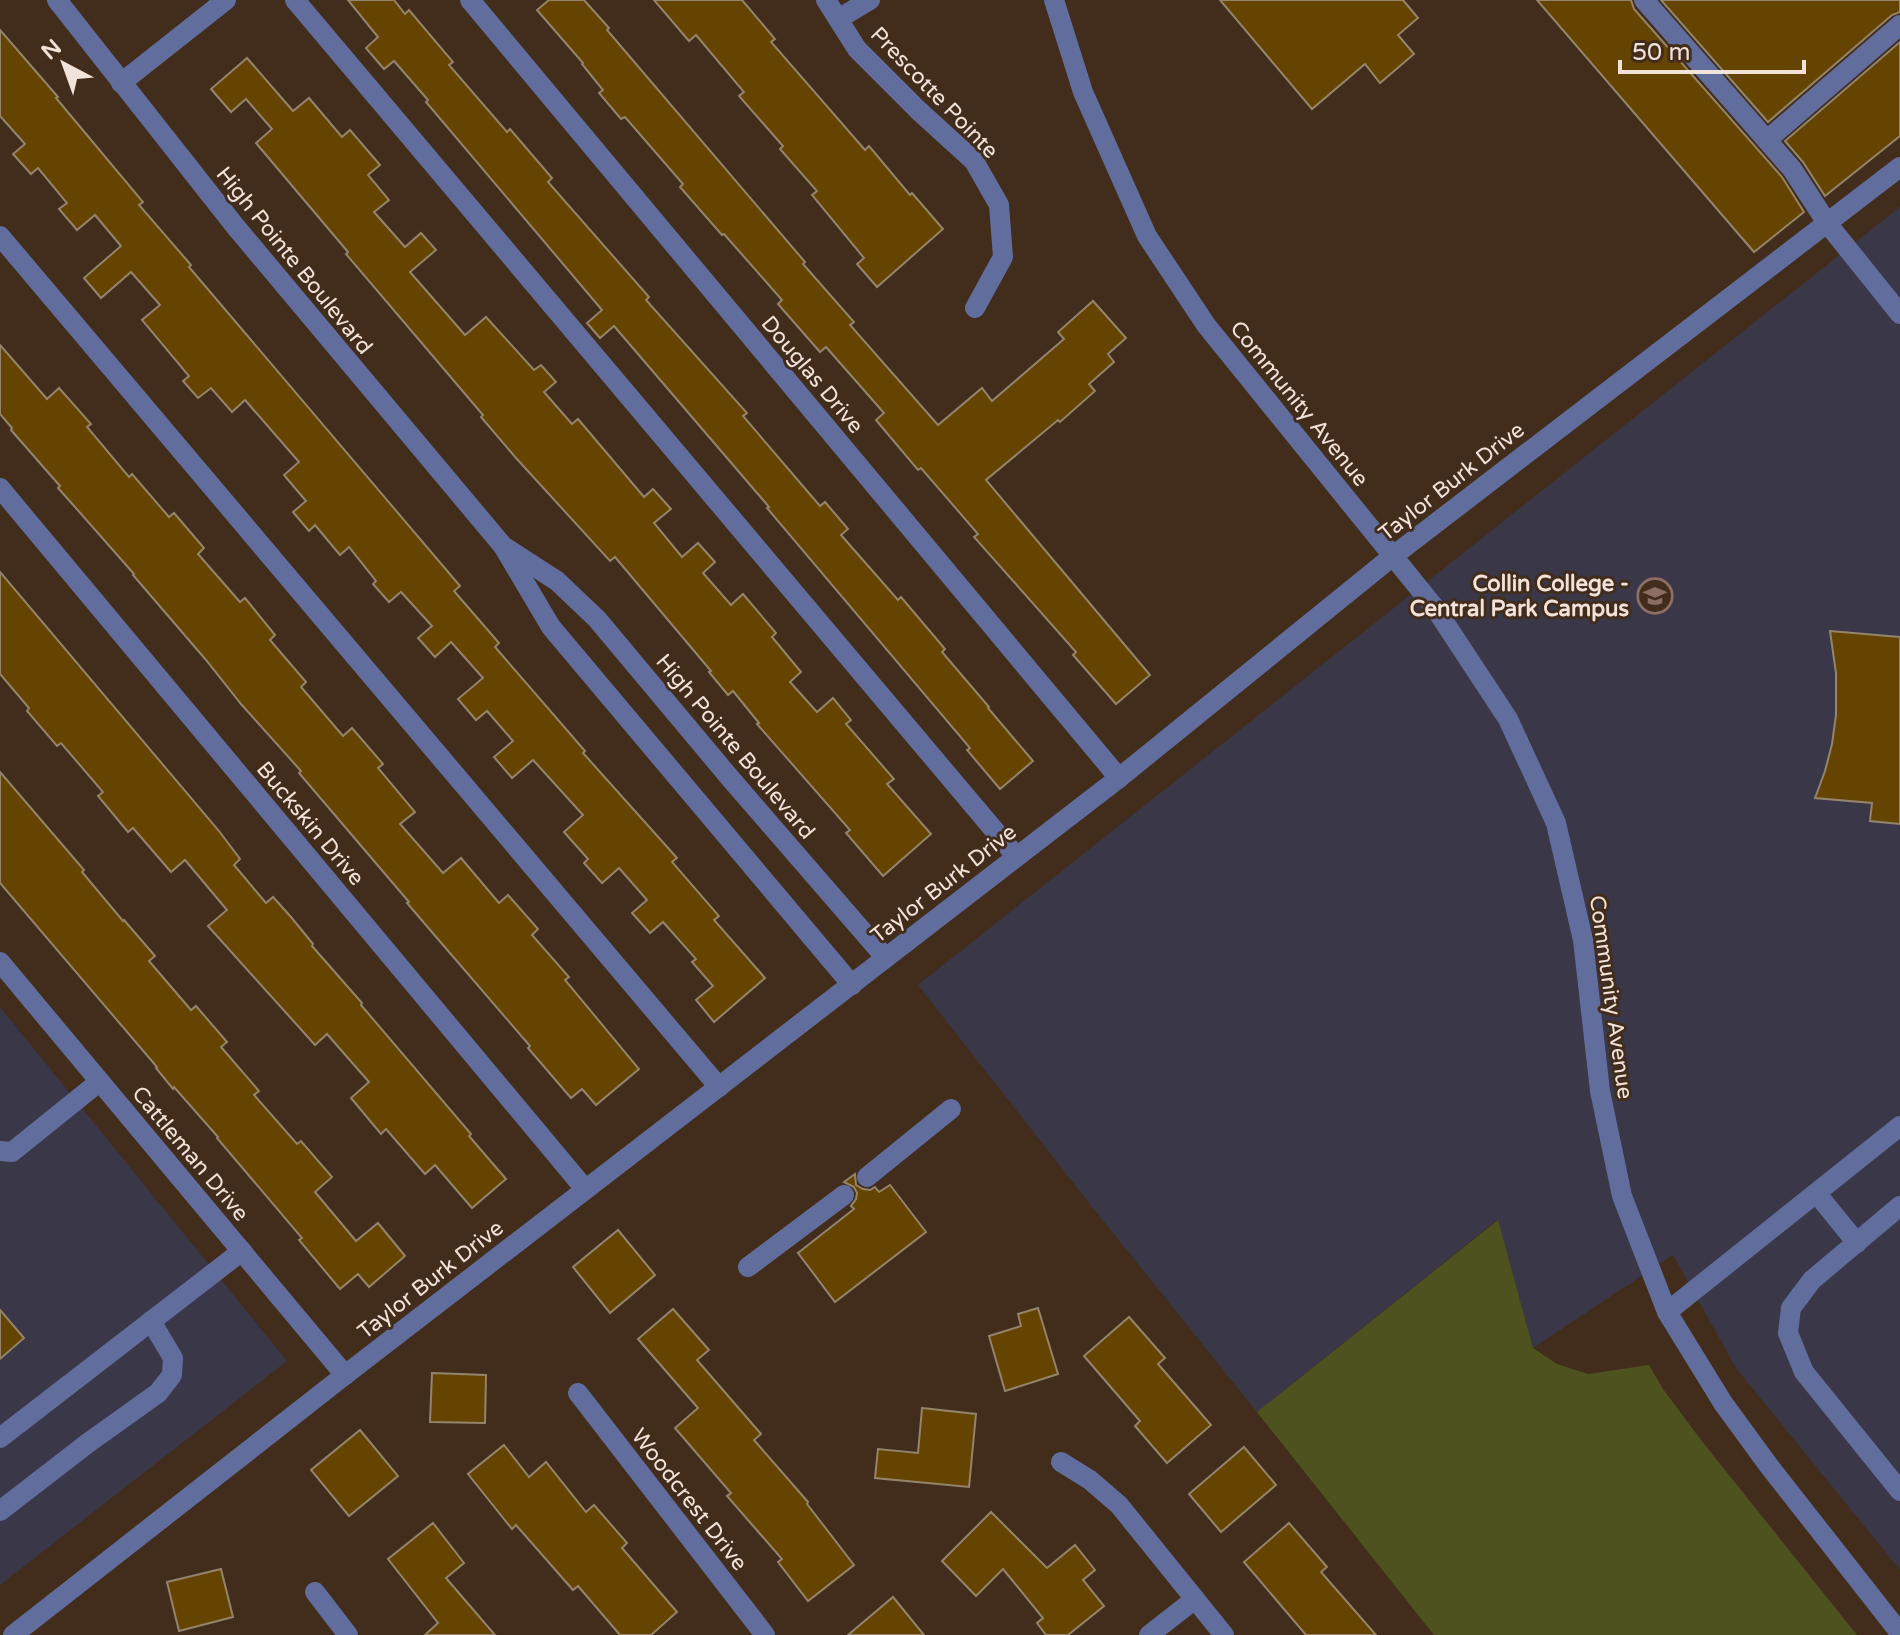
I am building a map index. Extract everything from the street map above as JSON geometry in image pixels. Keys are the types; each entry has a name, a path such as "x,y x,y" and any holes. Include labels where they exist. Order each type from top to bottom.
{"street":[{"name":"High Pointe Boulevard","path":"57,0 244,238 503,546 551,627 852,985"},
{"path":"121,83 226,0"},
{"path":"295,0 1016,856"},
{"name":"Douglas Drive","path":"470,0 1119,778"},
{"name":"Prescotte Pointe","path":"826,0 857,49 974,161 999,205 1003,257 975,308"},
{"path":"838,19 870,0"},
{"name":"Community Avenue","path":"1054,0 1083,92 1147,236 1206,325 1435,608 1508,719 1556,823 1583,940 1600,1091 1622,1196 1667,1312 1723,1403 1900,1633"},
{"path":"1644,0 1792,169 1827,223 1900,314"},
{"path":"1767,140 1900,25"},
{"name":"Taylor Burk Drive","path":"13,1635 1119,778 1393,556 1900,167"},
{"path":"0,236 719,1087"},
{"name":"Buckskin Drive","path":"0,488 585,1189"},
{"name":"High Pointe Boulevard","path":"503,546 557,581 597,619 885,957"},
{"name":"Cattleman Drive","path":"0,962 345,1375"},
{"path":"0,1151 12,1152 99,1082"},
{"path":"867,1177 951,1109"},
{"path":"1667,1312 1900,1126"},
{"path":"1817,1194 1857,1243"},
{"path":"748,1267 844,1195"},
{"path":"1900,1206 1812,1280 1791,1308 1788,1333 1804,1372 1900,1491"},
{"path":"0,1438 242,1251"},
{"path":"0,1511 158,1393 172,1375 173,1358 151,1321"},
{"name":"Woodcrest Drive","path":"578,1393 765,1635"},
{"path":"1061,1462 1090,1480 1119,1505 1224,1635"},
{"path":"315,1592 348,1635"},
{"path":"1149,1635 1195,1599"}],"shaded area":[{"name":"Collin College - Central Park Campus","path":"1900,207 1900,1570 1736,1368 1673,1255 1533,1348 1497,1220 1257,1412 918,985"},
{"path":"0,1007 287,1361 0,1585"}],"green space":[{"path":"1498,1220 1533,1348 1557,1364 1588,1374 1649,1365 1701,1440 1857,1635 1434,1635 1257,1412"}],"building":[{"path":"348,0 394,0 405,14 409,10 453,62 449,65 552,178 548,182 649,297 646,300 747,413 743,416 820,506 825,502 848,529 841,535 898,600 901,597 945,649 942,652 1033,761 1000,789 967,750 970,748 614,326 600,338 587,323 602,310 394,61 384,69 366,48 378,37"},
{"path":"549,0 584,0 805,262 803,264 854,322 850,325 938,425 982,388 992,401 1064,339 1058,332 1093,301 1126,338 1108,354 1114,362 1089,384 1095,391 986,480 1150,675 1116,704 1073,655 1076,652 974,537 978,534 876,420 884,413 826,347 820,352 778,304 782,300 680,187 683,184 625,117 621,119 599,93 603,90 583,63 537,10"},
{"path":"654,0 742,0 775,39 771,42 865,150 869,146 943,229 877,287 857,264 864,258 812,195 817,191 739,96 744,92 696,35 689,41"},
{"path":"1220,0 1403,0 1418,18 1398,35 1414,54 1380,83 1365,64 1312,109"},
{"path":"1537,0 1631,0 1634,9 1782,177 1804,212 1754,252"},
{"path":"1661,0 1900,0 1900,12 1892,15 1768,122"},
{"path":"0,30 143,202 139,205 191,265 189,267 460,586 454,591 499,643 495,647 585,751 583,753 677,858 672,862 719,916 714,920 765,978 714,1022 696,1000 713,986 692,962 696,959 663,922 650,933 632,913 647,900 619,868 602,883 584,863 588,859 564,832 583,815 533,760 512,778 494,757 513,741 487,711 476,720 458,699 483,678 451,642 435,657 418,638 432,626 401,592 389,602 349,547 340,555 315,525 309,531 293,512 306,501 284,475 299,462 245,400 232,412 211,388 198,398 183,381 189,376 142,320 160,305 131,272 101,298 84,278 121,246 95,215 77,230 59,209 67,203 38,168 31,174 13,154 25,144 0,116"},
{"path":"1900,42 1900,136 1825,196 1785,141"},
{"path":"247,58 293,111 309,98 342,137 350,130 380,165 368,175 389,200 374,212 405,247 421,233 436,250 410,272 465,335 486,317 534,370 541,365 556,382 544,392 572,424 578,419 644,497 653,489 671,509 654,523 682,557 698,543 715,562 703,573 731,605 743,594 776,633 772,637 801,672 790,682 817,712 833,698 851,720 846,724 894,779 887,784 931,834 883,876 846,833 850,830 757,724 733,691 728,695 615,557 610,561 516,458 346,254 348,252 256,143 272,129 246,99 231,112 211,89"},
{"path":"0,345 47,399 59,388 91,424 87,427 129,477 132,474 169,517 174,513 204,548 198,554 240,602 245,598 275,635 270,640 306,682 301,687 343,736 352,728 383,764 378,768 415,812 400,824 443,873 461,858 499,903 508,895 538,929 532,935 569,977 565,980 639,1069 596,1105 582,1089 571,1098 299,773 301,771 11,430 0,414"},
{"path":"0,572 219,831 240,859 234,865 266,903 273,897 291,917 506,1179 472,1208 435,1165 425,1174 386,1129 381,1134 351,1098 369,1082 327,1034 315,1045 208,926 227,910 185,860 171,872 133,828 128,832 98,796 103,792 61,743 57,746 27,711 29,708 0,674"},
{"path":"1830,631 1900,637 1900,824 1870,821 1872,803 1815,798 1832,744 1836,715 1836,673"},
{"path":"0,772 155,956 149,961 191,1010 196,1006 227,1042 221,1047 259,1091 254,1095 297,1144 301,1141 332,1177 315,1192 356,1241 378,1223 405,1256 369,1287 358,1274 340,1289 218,1137 173,1089 0,883"},
{"path":"855,1174 856,1185 863,1189 875,1187 879,1192 890,1185 926,1232 835,1302 798,1253 854,1209 851,1206 857,1193 854,1187 844,1182"},
{"path":"618,1230 655,1275 610,1313 573,1267"},
{"path":"1038,1308 1058,1374 1005,1391 989,1336 1021,1326 1018,1314"},
{"path":"673,1309 709,1350 697,1360 761,1434 754,1440 808,1502 854,1565 808,1601 778,1562 782,1559 727,1496 731,1493 675,1428 698,1408 638,1339"},
{"path":"0,1310 24,1338 0,1359"},
{"path":"1129,1317 1165,1358 1158,1364 1211,1425 1167,1463 1135,1426 1140,1421 1084,1356"},
{"path":"432,1373 486,1375 485,1423 430,1422"},
{"path":"922,1408 976,1414 969,1487 875,1478 878,1449 918,1453"},
{"path":"360,1430 398,1476 349,1516 311,1470"},
{"path":"504,1445 529,1477 546,1462 586,1512 594,1505 627,1543 622,1548 677,1612 651,1635 620,1635 578,1586 573,1590 516,1525 512,1529 468,1474"},
{"path":"1244,1447 1276,1485 1221,1532 1189,1494"},
{"path":"991,1512 1047,1568 1075,1545 1095,1570 1083,1580 1104,1606 1068,1635 1046,1635 1037,1623 1043,1618 1003,1569 976,1596 942,1561"},
{"path":"433,1523 464,1563 446,1578 495,1635 425,1635 438,1623 388,1559"},
{"path":"1289,1523 1327,1567 1321,1572 1376,1635 1306,1635 1244,1562"},
{"path":"221,1569 233,1617 179,1631 167,1582"},
{"path":"893,1597 924,1635 848,1635"}],"place":[{"name":"Collin College - Central Park Campus","path":"1655,596"}]}
